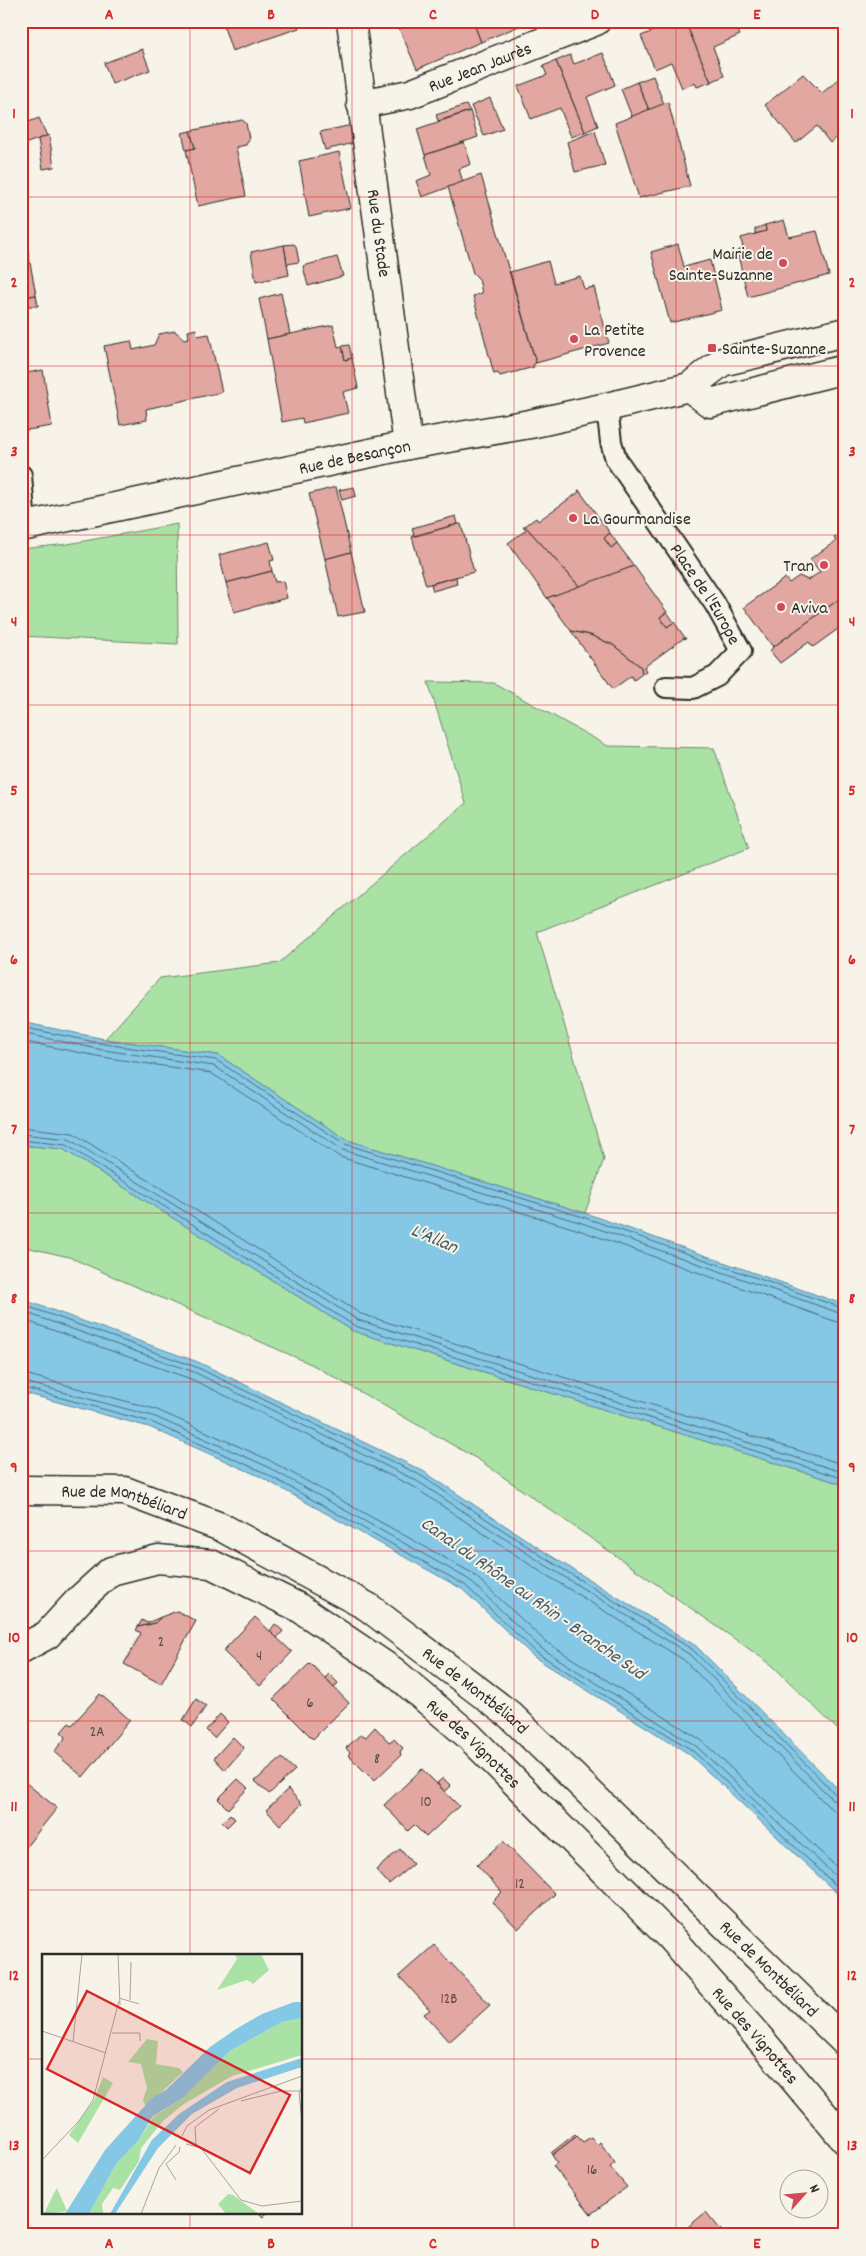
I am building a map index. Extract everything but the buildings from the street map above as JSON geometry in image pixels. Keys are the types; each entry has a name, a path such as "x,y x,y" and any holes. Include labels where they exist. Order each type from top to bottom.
{"main road":[{"name":"Rue du Stade","path":"351,21 408,445"},
{"name":"Rue Jean Jaurès","path":"361,104 410,94 596,21"},
{"name":"Rue de Besançon","path":"23,527 408,445 530,424 607,407 689,387 722,362 845,332"},
{"path":"689,387 710,403 845,369"},
{"name":"Rue de Montbéliard","path":"21,1490 125,1491 221,1527 368,1606 510,1715 845,2042"},
{"name":"Rue des Vignottes","path":"21,1649 47,1636 79,1600 111,1571 158,1559 211,1564 298,1607 393,1671 468,1735 664,1931 761,2040 845,2140"}],"lane":[{"name":"Place de l'Europe","path":"607,407 611,442 616,459 715,604 741,652 717,676 693,688 666,688"},
{"path":"21,475 23,527"}],"green space":[{"path":"177,524 178,644 21,636 21,549 68,544"},
{"path":"428,682 494,683 608,746 714,748 749,848 537,932 604,1159 585,1213 347,1140 218,1055 105,1039 160,978 279,963 466,803"},
{"path":"21,1145 63,1149 353,1331 845,1485 845,1737 772,1665 479,1460 313,1365 69,1257 21,1246"}],"water":[{"name":"L'Allan","path":"21,1022 105,1039 218,1055 347,1140 585,1213 845,1305 845,1485 353,1331 63,1149 21,1145"},
{"name":"Canal du Rhône au Rhin - Branche Sud","path":"21,1299 198,1362 423,1471 548,1554 696,1646 845,1796 845,1901 689,1754 534,1657 462,1589 259,1476 149,1427 21,1392"}],"place":[{"name":"Mairie de Sainte-Suzanne","path":"783,263"},
{"name":"La Petite Provence","path":"574,339"},
{"name":"Sainte-Suzanne","path":"712,348"},
{"name":"La Gourmandise","path":"573,518"},
{"name":"Tran","path":"824,565"},
{"name":"Aviva","path":"781,607"}]}
